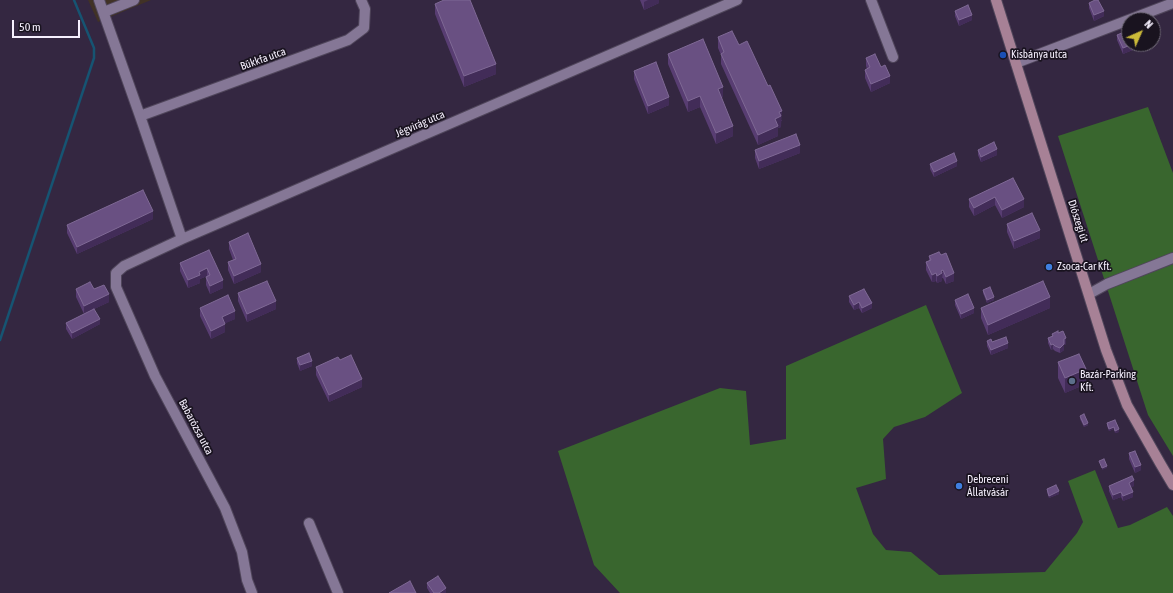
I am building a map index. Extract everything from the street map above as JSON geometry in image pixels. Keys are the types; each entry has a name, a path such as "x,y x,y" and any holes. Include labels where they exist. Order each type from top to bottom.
{"main road":[{"name":"Diószegi út","path":"996,0 1106,350 1127,405 1173,485"}],"street":[{"path":"99,0 182,239"},
{"path":"104,12 134,0"},
{"name":"Bükkfa utca","path":"140,116 348,40 364,28 365,9 362,0"},
{"name":"Jégvirág utca","path":"116,273 124,266 182,239 737,0"},
{"path":"871,0 893,57"},
{"path":"1016,63 1173,3"},
{"path":"1089,294 1107,284 1173,258"},
{"name":"Babarózsa utca","path":"116,273 116,286 155,376 225,508 242,552 247,580 252,593"},
{"path":"309,523 338,593"}],"shaded area":[{"path":"88,0 151,0 98,22"}],"green space":[{"path":"1148,107 1173,173 1173,456 1148,415 1058,136"},
{"path":"926,305 962,393 925,417 894,427 883,439 886,479 856,488 873,534 886,550 911,552 939,575 1045,572 1077,533 1083,522 1068,481 1095,470 1118,528 1130,525 1167,507 1173,516 1173,593 620,593 594,565 558,451 720,388 746,391 750,445 786,439 786,366"}],"building":[{"path":"444,0 470,0 496,64 464,76 435,4"},
{"path":"1098,0 1104,11 1094,15 1089,3"},
{"path":"968,5 972,15 959,20 955,11"},
{"path":"732,31 739,45 747,41 768,86 770,85 782,111 779,112 781,116 775,119 778,126 758,135 721,54 724,52 718,37"},
{"path":"1121,33 1121,44 1117,35"},
{"path":"703,39 723,87 718,89 733,126 716,133 700,96 688,101 668,54"},
{"path":"875,54 881,67 885,65 890,76 871,84 865,70 870,67 866,58"},
{"path":"656,62 669,97 648,106 634,71"},
{"path":"796,134 800,145 759,161 755,150"},
{"path":"994,142 997,149 981,157 978,150"},
{"path":"954,153 957,161 934,172 930,164"},
{"path":"1013,178 1024,199 1002,210 995,197 974,208 969,199"},
{"path":"143,190 153,211 77,247 67,225"},
{"path":"1032,213 1040,230 1014,241 1007,224"},
{"path":"248,233 261,264 234,276 228,262 236,259 229,242"},
{"path":"209,250 223,280 210,286 206,277 210,275 207,268 199,272 200,275 188,280 180,263"},
{"path":"939,252 941,255 946,253 954,273 946,277 943,270 941,271 942,273 937,276 936,273 932,275 926,262 931,260 929,256"},
{"path":"267,281 276,301 247,314 238,293"},
{"path":"1043,281 1050,297 988,325 981,308"},
{"path":"90,282 94,289 104,285 109,294 84,306 76,289"},
{"path":"990,287 994,297 987,300 983,290"},
{"path":"864,289 872,303 862,308 859,302 854,305 849,296"},
{"path":"968,294 974,308 961,314 955,300"},
{"path":"228,295 235,311 222,317 225,324 211,331 200,308"},
{"path":"94,309 100,319 72,333 66,323"},
{"path":"1058,331 1058,333 1063,331 1066,338 1064,339 1064,344 1060,348 1053,344 1051,345 1048,338 1053,336 1052,334"},
{"path":"1006,337 1008,343 991,350 987,341 991,339 992,342"},
{"path":"309,353 312,361 300,365 297,358"},
{"path":"1079,354 1086,369 1065,378 1058,362"},
{"path":"351,355 362,379 329,395 316,367 338,357 340,360"},
{"path":"1084,414 1088,423 1084,425 1080,416"},
{"path":"1115,420 1119,429 1115,431 1114,427 1109,429 1107,423"},
{"path":"1135,451 1141,465 1135,467 1129,453"},
{"path":"1104,459 1107,466 1102,468 1099,461"},
{"path":"1132,476 1134,480 1129,483 1133,492 1123,496 1121,492 1113,495 1109,486"},
{"path":"1056,485 1059,491 1049,496 1047,489"},
{"path":"438,576 446,588 439,593 434,593 427,583"},
{"path":"410,581 416,593 389,593"}],"waterway":[{"path":"0,340 94,58 94,48 74,0"}],"place":[{"name":"Kisbánya utca","path":"1003,55"},
{"name":"Zsoca-Car Kft.","path":"1049,267"},
{"name":"Bazár-Parking Kft.","path":"1072,381"},
{"name":"Debreceni Állatvásár","path":"959,486"}]}
